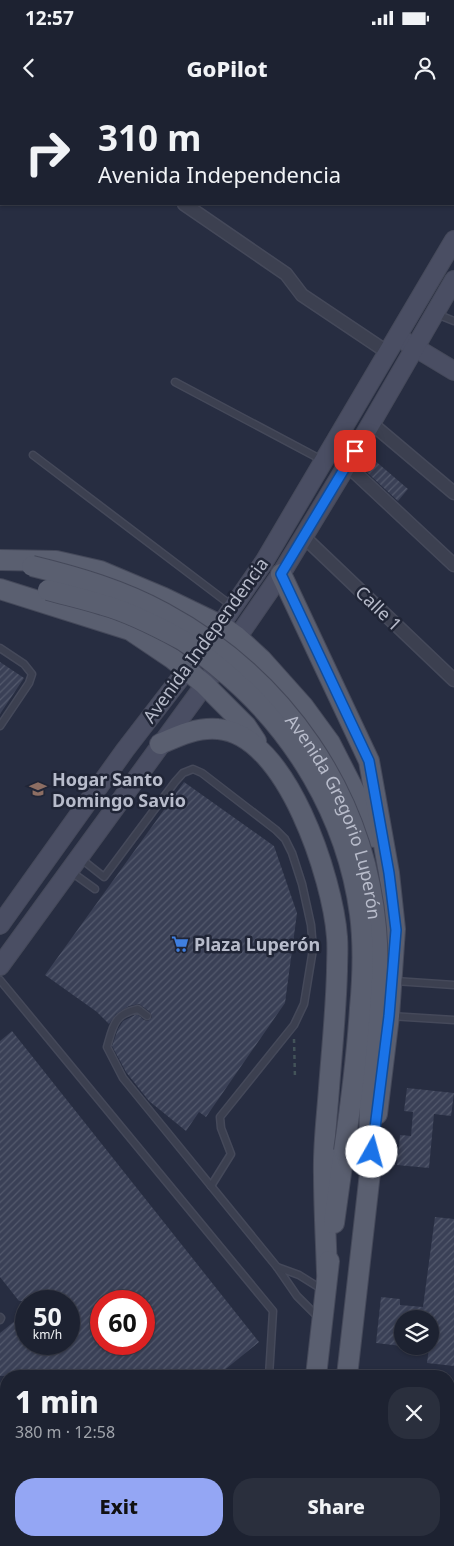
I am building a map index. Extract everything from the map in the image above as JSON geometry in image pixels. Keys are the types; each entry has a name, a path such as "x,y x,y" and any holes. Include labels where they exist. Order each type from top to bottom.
{"main road":[{"name":"Avenida Independencia","path":"0,926 134,737 220,625 264,562 454,240"},
{"name":"Avenida Independencia","path":"0,966 204,684 281,574 416,348 454,280"},
{"path":"396,337 454,371"},
{"path":"0,565 56,561 100,571 164,598 220,625 237,637 261,659 302,706 330,743 363,808 389,873"},
{"name":"Avenida Gregorio Luperón","path":"0,565 32,566 81,578 120,592 163,612 193,630 241,666 267,691 298,727 320,756 347,811 361,848 370,882 378,961 370,1093 370,1171 348,1370"},
{"name":"Avenida Gregorio Luperón","path":"0,565 48,590 104,605 156,627 184,642 210,660 252,696 278,727 312,774 338,827 353,874 360,915 363,964 357,1061 326,1282 317,1370"},
{"path":"281,574 369,761 389,873 396,930 389,1016 370,1171"},
{"path":"0,589 130,630 173,659 204,684 246,726 271,760 298,805 312,838 328,885 337,937 335,1016 324,1173 326,1282"},
{"path":"160,744 179,735 198,730 219,729 239,734 271,760"}],"street":[{"path":"185,205 286,274 302,295 387,352"},
{"path":"371,423 454,493"},
{"path":"347,465 454,565"},
{"name":"Calle 1","path":"304,537 454,680"}],"lane":[{"path":"435,315 454,321"},
{"path":"175,382 323,461"},
{"path":"32,455 233,607"},
{"path":"0,648 24,664 32,674 29,683 0,726"},
{"path":"74,864 104,877 175,782 193,769 202,773 276,830 285,839 292,853 302,884 313,949 304,1004 294,1025 220,1116 221,1128 231,1154 211,1186"},
{"path":"74,864 95,889"},
{"path":"0,980 273,1312 269,1370"},
{"path":"391,981 454,984"},
{"path":"147,1016 138,1009 128,1011 115,1021 108,1047 123,1078 277,1267 297,1296 322,1321"},
{"path":"389,1016 454,1020"},
{"path":"277,1267 326,1282"}],"path":[{"path":"294,1025 295,1078"}],"building":[{"path":"366,453 408,489 398,501 359,465"},
{"path":"0,662 24,678 0,714"},
{"name":"Plaza Luperón","path":"184,782 274,846 297,913 285,1003 206,1117 199,1112 186,1131 149,1101 126,1072 112,1046 123,1021 137,1014 148,1021 152,1017 150,1012 139,1004 129,1006 116,1014 109,1024 97,1012 45,975"},
{"path":"12,1031 259,1342 224,1370 0,1370 0,1333 15,1321 15,1355 80,1355 80,1290 15,1290 15,1296 0,1277 0,1041"},
{"path":"407,1088 454,1093 451,1116 434,1114 429,1168 397,1165 400,1135 411,1136 413,1112 404,1111"},
{"path":"435,1217 454,1219 454,1366 427,1363 428,1355 439,1355 439,1310 394,1310 394,1345 376,1343 381,1297 400,1299 400,1305 423,1307"}],"place":[{"name":"Hogar Santo Domingo Savio","path":"38,789"},
{"name":"Plaza Luperón","path":"180,944"}],"route":[{"path":"355,451 281,574 369,761 389,873 396,930 389,1016 372,1152"}]}
